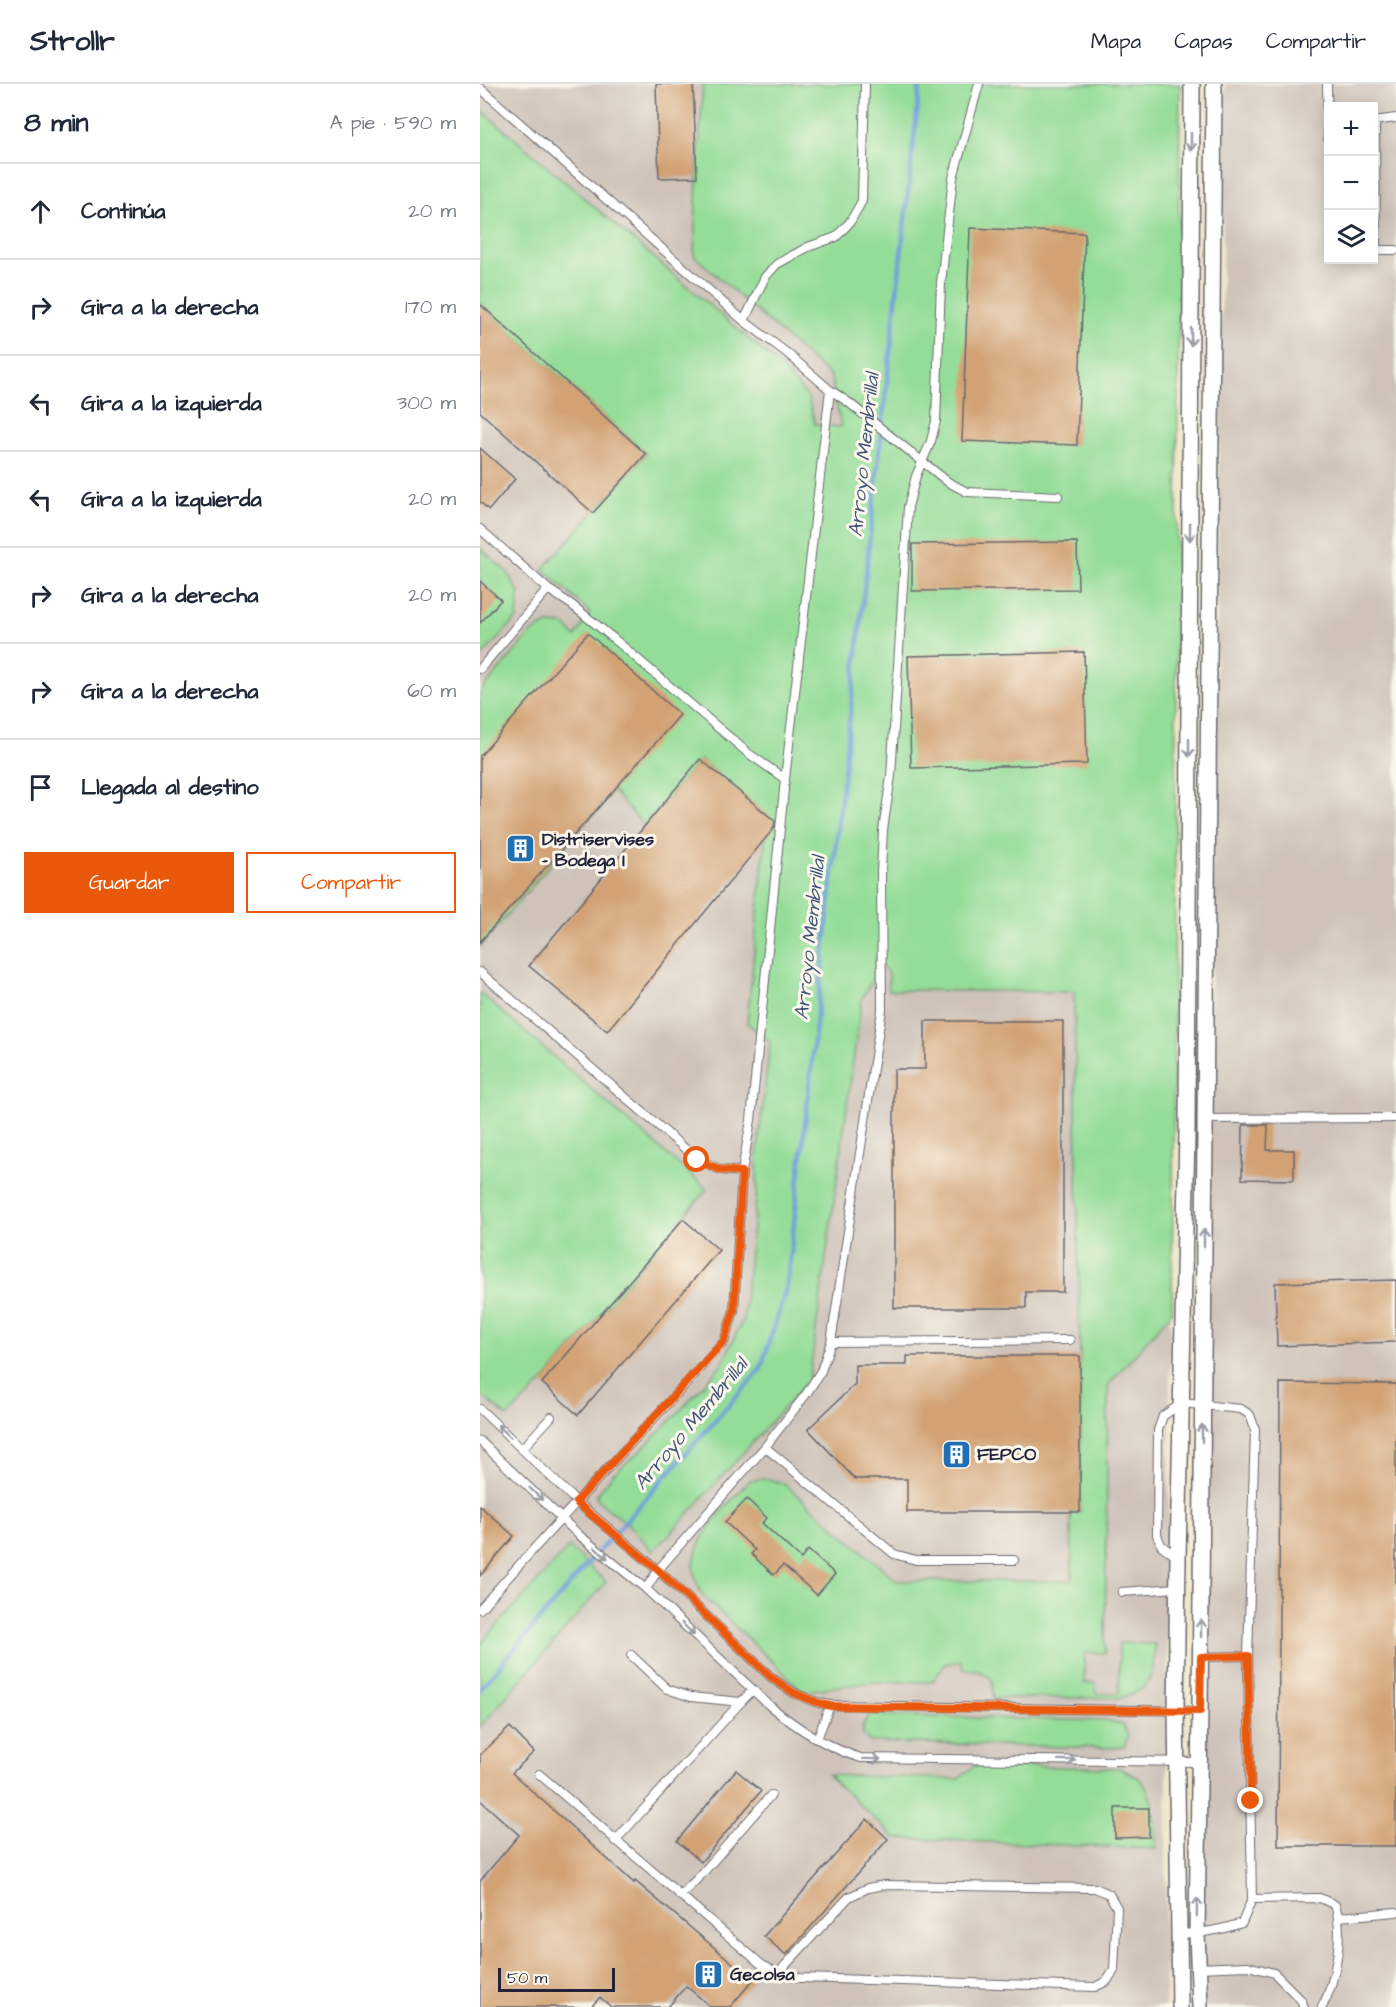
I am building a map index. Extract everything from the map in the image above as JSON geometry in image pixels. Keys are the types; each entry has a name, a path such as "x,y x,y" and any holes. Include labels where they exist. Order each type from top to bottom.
{"street":[{"path":"1180,2007 1176,1710 1187,1120 1192,84"},
{"path":"1200,2007 1197,1934 1214,84"},
{"path":"1189,716 1209,715"}],"lane":[{"path":"744,321 765,277 777,264 808,247 836,237 850,222 862,201 865,84"},
{"path":"646,1589 658,1570 765,1448 821,1371 831,1342 882,1010 883,831 891,776 908,507 916,476 931,441 936,421 941,283 953,178 979,84"},
{"path":"1327,84 1328,102"},
{"path":"480,88 744,321 948,482 967,492 1058,496"},
{"path":"1378,120 1396,118"},
{"path":"1374,156 1375,210"},
{"path":"1378,251 1396,250"},
{"path":"480,1609 560,1518 724,1341 734,1311 742,1172 752,1120 785,779 830,390"},
{"path":"480,529 548,589 573,605 748,753 785,779"},
{"path":"480,669 548,589"},
{"path":"480,972 697,1160 721,1170 742,1172"},
{"path":"1205,1119 1396,1118"},
{"path":"831,1342 1070,1340"},
{"path":"1178,1558 1161,1545 1157,1535 1158,1430 1163,1416 1182,1403 1241,1409 1250,1415 1255,1429 1248,1656 1252,1899 1242,1923 1197,1934 1178,1934"},
{"path":"480,1409 576,1502 658,1570 772,1678 794,1693 830,1706 1200,1711"},
{"path":"522,1449 551,1417"},
{"path":"480,1441 579,1535 646,1589 753,1691 790,1722 840,1752 861,1758 1199,1762"},
{"path":"765,1448 894,1554 916,1560 1014,1560"},
{"path":"1122,1592 1177,1588"},
{"path":"631,1654 667,1689 692,1697 741,1702"},
{"path":"1201,1657 1248,1656"},
{"path":"615,1841 753,1691"},
{"path":"817,1739 830,1706"},
{"path":"539,1774 762,1965 778,1973 801,1978 1095,1987 1107,1981 1114,1970 1117,1908 1109,1894 1095,1888 884,1886 868,1888 849,1897 778,1973"},
{"path":"680,1896 771,1795"},
{"path":"1252,1899 1320,1898 1335,1905 1339,1917 1338,1947 1328,1996 1322,2007"},
{"path":"1339,1917 1396,1912"},
{"path":"1198,1968 1248,1966 1274,1973 1304,2007"}],"shaded area":[{"path":"480,84 1180,84 1165,2007 480,2007"},
{"path":"1225,84 1396,84 1396,2007 1200,2007 1201,1657"}],"green space":[{"path":"703,84 1180,84 1172,1312 1108,1385 1105,1653 1085,1653 1084,1683 1095,1683 1096,1694 1119,1693 1119,1643 1155,1644 1154,1665 1148,1681 1144,1687 1128,1696 1117,1698 993,1698 992,1679 978,1670 963,1669 961,1661 945,1664 932,1682 874,1682 803,1691 701,1594 695,1576 694,1563 703,1536 721,1511 750,1480 768,1479 783,1483 897,1581 1072,1581 1071,1512 1080,1512 1074,992 888,990 889,975 876,957 873,979 862,998 809,1380 652,1551 628,1524 603,1505 596,1496 614,1473 638,1453 679,1412 722,1364 743,1319 757,1190 757,1156 770,1042 747,1023 765,839 777,824 700,759 644,826 613,791 480,947 480,692 532,632 548,624 565,625 575,637 590,613 543,569 646,454 480,304 480,109 777,363 808,397 815,424 841,427 831,377 694,256"},
{"path":"480,548 507,572 519,593 517,618 480,658"},
{"path":"480,993 707,1189 542,1383 507,1417 480,1394"},
{"path":"569,1547 606,1582 480,1727 480,1644"},
{"path":"870,1715 1109,1721 1122,1724 1128,1736 1124,1747 1110,1748 870,1742 863,1735 863,1724"},
{"path":"976,1765 1119,1768 1139,1778 1146,1787 1154,1813 1156,1849 895,1838 828,1775 958,1779"}],"building":[{"path":"656,84 693,84 697,177 659,178"},
{"path":"970,228 1085,233 1077,445 962,441"},
{"path":"480,304 646,454 593,513 480,412"},
{"path":"480,448 515,479 489,510 480,502"},
{"path":"1077,542 1078,589 912,591 912,544"},
{"path":"480,581 501,600 480,623"},
{"name":"Distriservises - Bodega I","path":"588,633 680,715 480,942 480,756"},
{"path":"1084,652 1087,764 911,768 908,656"},
{"path":"700,759 775,821 774,828 607,1031 529,966"},
{"path":"925,1021 1063,1021 1063,1292 1026,1292 1026,1308 894,1308 894,1069 925,1069"},
{"path":"1243,1125 1268,1125 1267,1150 1294,1150 1294,1180 1242,1179"},
{"path":"683,1219 719,1250 578,1415 542,1383"},
{"path":"1396,1280 1396,1342 1277,1346 1275,1283"},
{"name":"FEPCO","path":"907,1356 1080,1356 1080,1512 907,1512 907,1479 855,1479 808,1429 855,1384 855,1365 907,1365"},
{"path":"1280,1383 1396,1384 1396,1846 1278,1846"},
{"path":"747,1499 767,1518 762,1523 801,1559 808,1550 835,1574 817,1595 783,1565 774,1575 751,1554 755,1550 725,1522"},
{"path":"480,1506 514,1536 480,1576"},
{"path":"510,1727 534,1752 512,1773 634,1883 635,1881 753,1980 730,2007 711,2007 686,1986 668,2007 611,2007 600,1997 591,2007 480,2007 480,1881 519,1835 480,1800 480,1755"},
{"path":"736,1770 761,1791 701,1862 677,1841"},
{"path":"1115,1808 1149,1808 1149,1837 1115,1838"},
{"path":"867,1819 888,1839 786,1955 764,1936"}],"waterway":[{"name":"Arroyo Membrillal","path":"480,1689 760,1370 787,1286 920,84"}],"place":[{"name":"Distriservises - Bodega I","path":"521,849"},
{"name":"FEPCO","path":"956,1454"},
{"name":"Gecolsa","path":"709,1974"}],"route":[{"path":"697,1160 721,1170 742,1172 734,1311 729,1329 724,1341 576,1502 658,1570 772,1678 794,1693 830,1706 1200,1711 1201,1657 1248,1656 1251,1801"}]}
